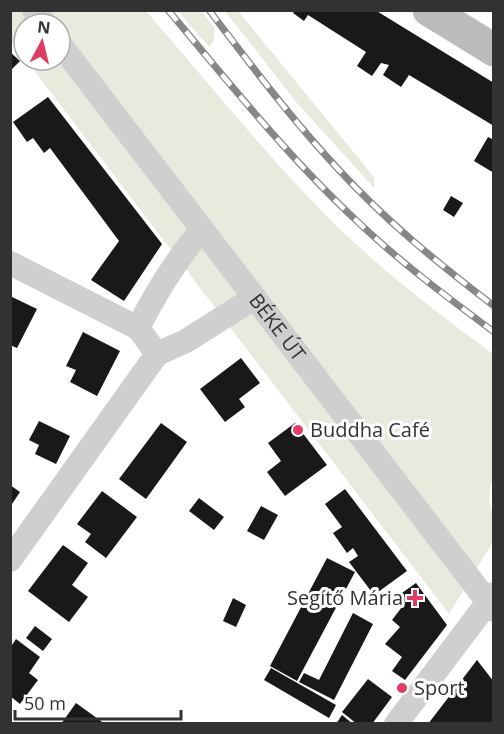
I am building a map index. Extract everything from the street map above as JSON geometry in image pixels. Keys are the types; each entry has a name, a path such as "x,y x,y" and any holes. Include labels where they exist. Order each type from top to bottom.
{"main road":[{"path":"429,10 494,50"}],"street":[{"name":"BÉKE ÚT","path":"72,60 254,298 492,602"},
{"path":"138,328 179,256 202,229"},
{"path":"10,263 138,328 157,354"},
{"path":"10,560 157,354 186,341 254,298"},
{"path":"396,723 492,602"}],"shaded area":[{"path":"11,11 146,11 269,155 320,210 418,297 493,354 494,483 491,483 489,499 493,517 493,542 449,614 35,72 72,72 72,12 12,12 11,40"},
{"path":"178,11 201,11 215,28 213,42 209,47"},
{"path":"225,11 238,11 374,177 374,188 297,103"}],"building":[{"path":"295,10 375,10 494,83 494,126 409,75 401,87 383,75 389,65 381,63 372,76 357,66 366,52 308,15 304,21 293,13"},
{"path":"10,52 12,69 10,71"},
{"path":"48,97 162,244 124,301 91,280 119,241 50,148 44,153 33,138 27,142 13,122"},
{"path":"488,137 494,140 494,173 474,161"},
{"path":"451,196 463,203 454,217 443,210"},
{"path":"10,296 37,309 17,348 10,345"},
{"path":"83,332 120,351 97,396 70,382 76,370 66,366"},
{"path":"241,358 260,383 239,399 245,407 225,422 200,389"},
{"path":"39,421 70,436 56,464 35,454 39,445 29,440"},
{"path":"161,423 187,442 146,499 119,479"},
{"path":"295,423 327,465 285,496 267,472 281,461 268,443"},
{"path":"10,485 20,492 10,507"},
{"path":"345,489 407,571 374,595 349,562 358,556 353,548 347,553 333,533 342,527 325,504"},
{"path":"102,491 137,517 106,558 85,542 91,534 77,524"},
{"path":"199,498 224,517 214,530 189,511"},
{"path":"261,506 278,515 264,540 247,531"},
{"path":"63,545 88,563 72,585 88,597 69,622 28,591"},
{"path":"327,558 355,572 297,681 270,666"},
{"path":"416,583 447,625 405,680 392,671 402,657 385,644 400,627 392,620 405,603 399,595"},
{"path":"233,598 246,605 236,627 223,621"},
{"path":"353,613 373,624 334,700 299,682 304,673 319,680"},
{"path":"35,626 52,639 43,651 26,638"},
{"path":"16,639 40,657 29,673 38,680 20,704 10,696 10,644 12,645"},
{"path":"477,660 494,682 494,724 428,724"},
{"path":"271,668 336,705 329,718 264,680"},
{"path":"368,679 392,697 372,724 357,724 342,712"},
{"path":"76,703 105,724 61,724"},
{"path":"342,715 353,724 336,724"}],"railway":[{"path":"168,10 260,119 333,198 407,265 494,332"},
{"path":"209,10 288,112 357,189 414,241 494,306"}],"place":[{"name":"Buddha Café","path":"298,430"},
{"name":"Segítő Mária","path":"415,598"},
{"name":"Sport","path":"402,688"}]}
